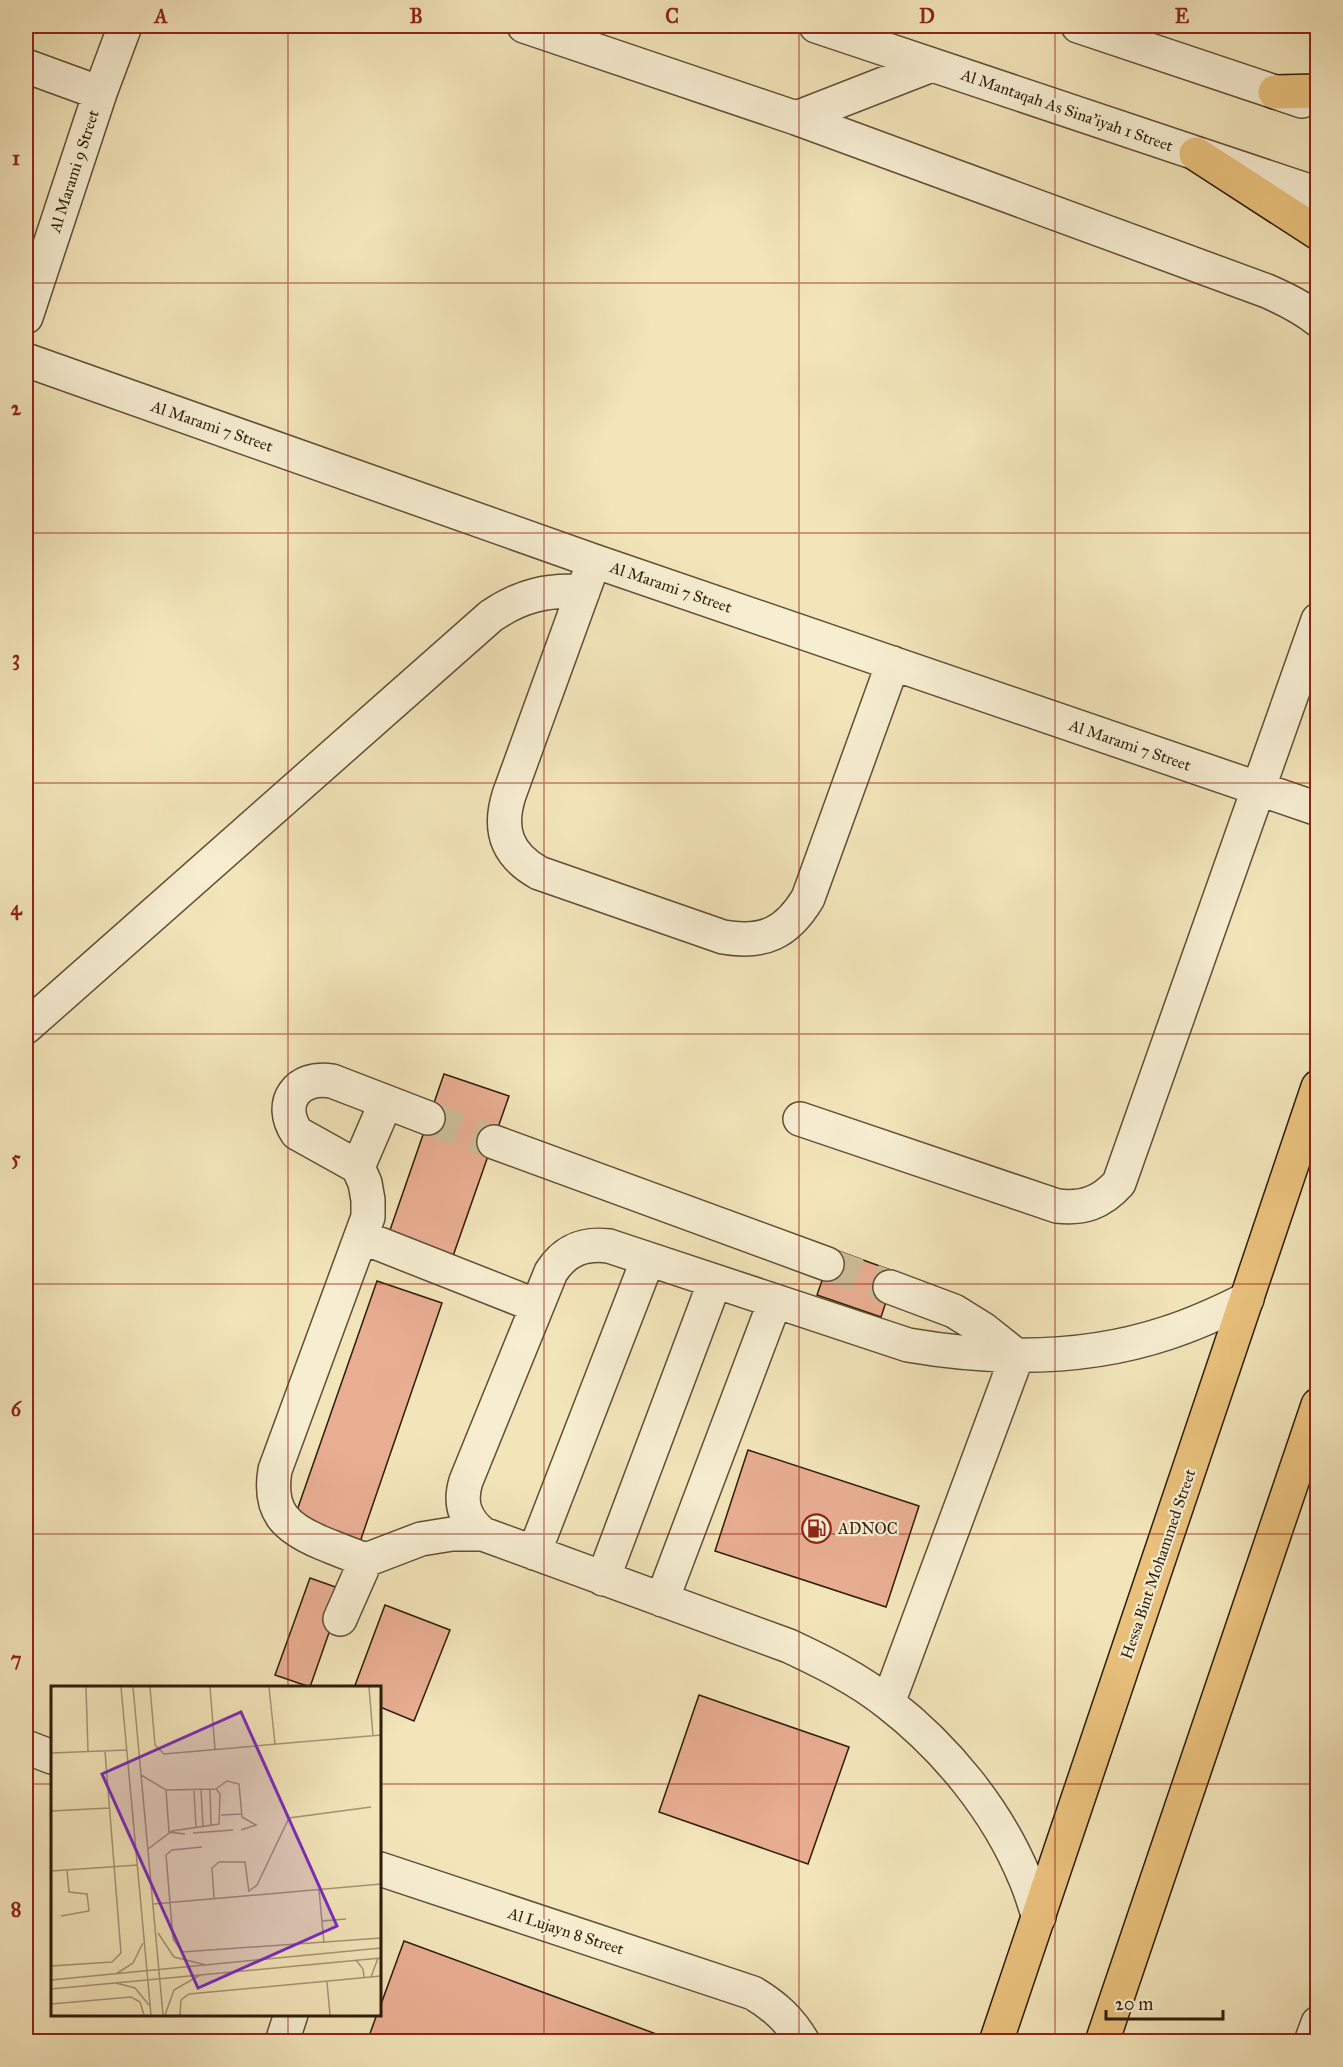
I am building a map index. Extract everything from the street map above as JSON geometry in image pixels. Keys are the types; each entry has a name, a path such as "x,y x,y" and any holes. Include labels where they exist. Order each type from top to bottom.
{"main road":[{"path":"1275,92 1317,91"},
{"path":"1196,154 1317,233"},
{"name":"Hessa Bint Mohammed Street","path":"996,2042 1317,1087"},
{"path":"1102,2042 1317,1405"}],"street":[{"name":"Al Marami 9 Street","path":"26,317 124,26"},
{"path":"524,26 796,118 1267,291 1288,300 1317,320"},
{"name":"Al Mantaqah As Sina'iyah 1 Street","path":"816,26 1317,194"},
{"path":"1078,26 1317,106"},
{"path":"796,118 932,65"},
{"path":"26,66 100,93"},
{"name":"Al Marami 7 Street","path":"26,360 594,561 1317,809"},
{"path":"594,561 505,810 504,826 507,840 515,854 526,865 540,873 723,937 744,941 764,938 782,929 798,915 808,897 893,663"},
{"path":"26,1027 491,616 507,605 544,592 564,590 583,592"},
{"path":"800,1119 1057,1206 1074,1208 1102,1199 1119,1183 1317,620"},
{"path":"428,1118 332,1081 321,1079 311,1080 302,1085 290,1102 291,1123 297,1132 358,1167 366,1183 368,1217 275,1470 273,1482 276,1505 290,1526 299,1533 366,1560 421,1539 452,1534 483,1534"},
{"path":"358,1167 386,1102"},
{"path":"494,1142 828,1264"},
{"path":"362,1237 537,1306"},
{"path":"1039,1917 1026,1878 985,1804 930,1740 888,1703 827,1664 789,1646 483,1534 466,1516 462,1492 551,1272 559,1260 582,1246 609,1246 908,1344 951,1352 1017,1356 1082,1353 1125,1345 1167,1333 1208,1318 1247,1299"},
{"path":"534,1553 648,1259"},
{"path":"603,1579 715,1281"},
{"path":"890,1287 954,1311 983,1329 1017,1356"},
{"path":"662,1600 776,1301"},
{"path":"888,1703 1017,1356"},
{"path":"340,1619 366,1560"},
{"path":"26,1748 51,1757"},
{"name":"Al Lujayn 8 Street","path":"381,1869 753,1993 773,2005 790,2021 803,2042"},
{"path":"282,2042 290,2016"},
{"path":"1311,2042 1317,2023"}],"building":[{"path":"444,1074 509,1096 453,1256 389,1233"},
{"path":"833,1249 896,1272 881,1317 817,1295"},
{"path":"377,1281 442,1303 360,1542 294,1519"},
{"name":"ADNOC","path":"748,1450 919,1506 886,1607 715,1551"},
{"path":"310,1578 344,1590 310,1686 275,1675"},
{"path":"385,1605 450,1630 414,1721 381,1707 381,1686 355,1686"},
{"path":"699,1695 849,1747 808,1864 659,1812"},
{"path":"404,1941 678,2042 367,2042 376,2016 381,2016 381,2004"}],"tunnel":[{"path":"428,1118 494,1142"},
{"path":"827,1264 890,1287"}],"place":[{"name":"ADNOC","path":"817,1528"}]}
